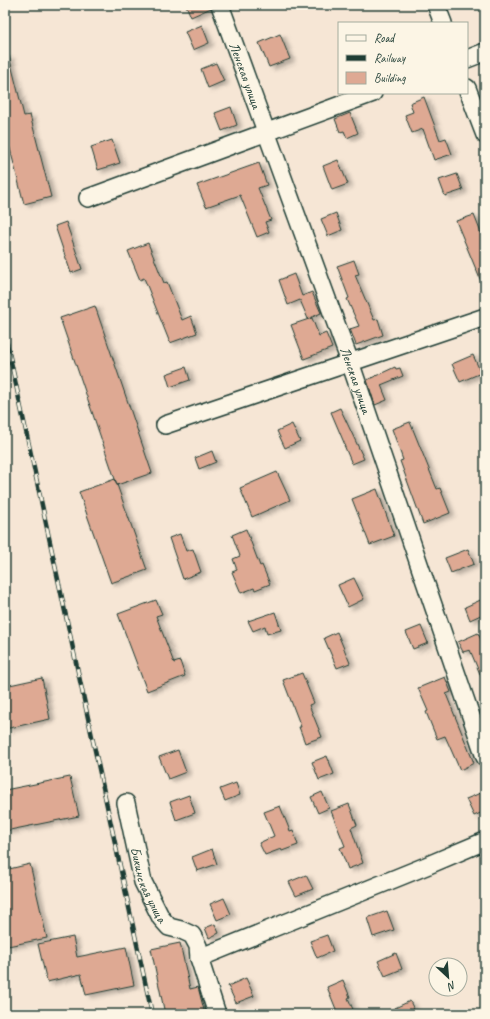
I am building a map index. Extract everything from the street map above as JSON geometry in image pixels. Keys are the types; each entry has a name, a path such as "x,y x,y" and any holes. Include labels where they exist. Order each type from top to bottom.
{"street":[{"name":"Ленская улица","path":"220,5 350,362 485,757"},
{"path":"436,5 443,22"},
{"path":"468,59 485,52"},
{"path":"468,91 485,135"},
{"path":"88,198 370,94"},
{"path":"165,425 485,317"},
{"name":"Бикинская улица","path":"126,803 143,882 161,918 169,927 192,935 198,946 199,958 217,1014"},
{"path":"199,958 426,866 485,840"}],"building":[{"path":"186,5 210,5 211,8 191,17"},
{"path":"202,25 209,43 193,50 185,32"},
{"path":"280,34 290,59 269,67 259,43"},
{"path":"9,56 24,116 30,115 51,197 24,204 5,129 5,57"},
{"path":"216,63 224,81 208,88 201,69"},
{"path":"424,97 440,140 446,138 452,154 434,160 423,129 412,133 405,115 413,112 410,103"},
{"path":"231,107 237,125 222,131 215,113"},
{"path":"350,113 358,133 347,138 344,131 340,132 335,119"},
{"path":"112,140 120,163 98,170 91,147"},
{"path":"338,160 348,184 332,190 323,166"},
{"path":"259,163 267,185 258,188 271,220 265,222 269,232 257,237 240,195 206,207 197,185"},
{"path":"457,174 463,190 445,196 439,180"},
{"path":"336,213 342,230 328,236 321,219"},
{"path":"474,215 485,243 485,291 456,221"},
{"path":"66,222 82,269 71,273 55,226"},
{"path":"148,243 164,283 167,282 182,320 191,316 197,333 170,343 144,278 140,280 128,251"},
{"path":"354,260 359,274 355,275 374,320 378,319 383,335 356,345 350,329 359,326 347,299 349,298 337,266"},
{"path":"294,274 302,296 312,292 321,313 308,319 300,300 288,305 279,280"},
{"path":"95,306 152,473 117,485 60,318"},
{"path":"312,318 319,336 326,333 332,348 304,359 291,325"},
{"path":"473,355 481,373 460,382 452,364"},
{"path":"186,367 190,380 170,387 166,374"},
{"path":"395,367 396,369 400,368 403,376 381,385 387,400 375,405 367,380"},
{"path":"340,408 364,459 352,464 331,412"},
{"path":"410,422 437,489 440,488 450,513 423,524 400,461 403,460 392,429"},
{"path":"292,424 300,441 285,448 277,431"},
{"path":"212,451 216,462 199,469 195,458"},
{"path":"277,472 290,500 252,517 240,488"},
{"path":"115,479 147,570 111,583 79,492"},
{"path":"377,489 394,536 370,545 352,499"},
{"path":"246,529 260,566 262,565 270,584 255,590 254,588 241,593 232,572 237,570 233,559 240,556 232,535"},
{"path":"180,534 186,551 193,549 201,572 183,579 169,538"},
{"path":"468,549 474,564 451,573 445,558"},
{"path":"354,578 364,599 348,607 338,585"},
{"path":"485,598 485,613 470,620 465,607"},
{"path":"156,600 162,614 156,616 174,663 180,661 185,676 147,691 118,614"},
{"path":"275,612 281,630 267,634 265,626 253,631 248,621"},
{"path":"421,626 428,643 413,649 406,632"},
{"path":"337,632 350,663 337,668 324,638"},
{"path":"478,633 485,649 485,686 470,650 463,652 458,642"},
{"path":"302,673 314,703 309,705 322,737 305,743 299,727 301,727 283,680"},
{"path":"445,677 451,692 446,694 474,763 460,770 445,736 437,739 426,712 428,711 418,688"},
{"path":"42,678 50,719 5,729 5,686"},
{"path":"178,750 186,772 168,779 159,757"},
{"path":"327,756 334,774 319,780 312,762"},
{"path":"70,777 79,816 5,831 5,790"},
{"path":"236,783 240,795 225,801 220,789"},
{"path":"322,792 329,808 318,813 311,797"},
{"path":"483,792 485,798 485,811 474,816 466,799"},
{"path":"189,795 195,813 176,820 170,802"},
{"path":"349,804 357,825 351,828 363,863 348,869 340,848 345,846 331,811"},
{"path":"280,806 290,831 293,830 298,845 265,855 259,843 274,836 264,812"},
{"path":"212,849 217,864 197,871 192,857"},
{"path":"30,864 47,938 8,946 5,933 5,870"},
{"path":"306,875 313,889 296,896 289,882"},
{"path":"224,898 231,914 217,920 210,904"},
{"path":"387,911 394,930 373,937 367,918"},
{"path":"215,924 219,933 209,938 205,928"},
{"path":"327,935 333,951 317,958 310,941"},
{"path":"73,937 77,957 126,947 134,985 86,995 81,974 47,982 38,944"},
{"path":"180,943 190,989 198,987 205,1014 165,1014 151,949"},
{"path":"396,953 402,969 385,976 378,961"},
{"path":"246,978 254,996 236,1003 228,986"},
{"path":"343,980 350,997 348,998 355,1014 338,1014 327,987"},
{"path":"410,1001 416,1014 382,1014"}],"railway":[{"path":"5,334 152,1014"}]}
